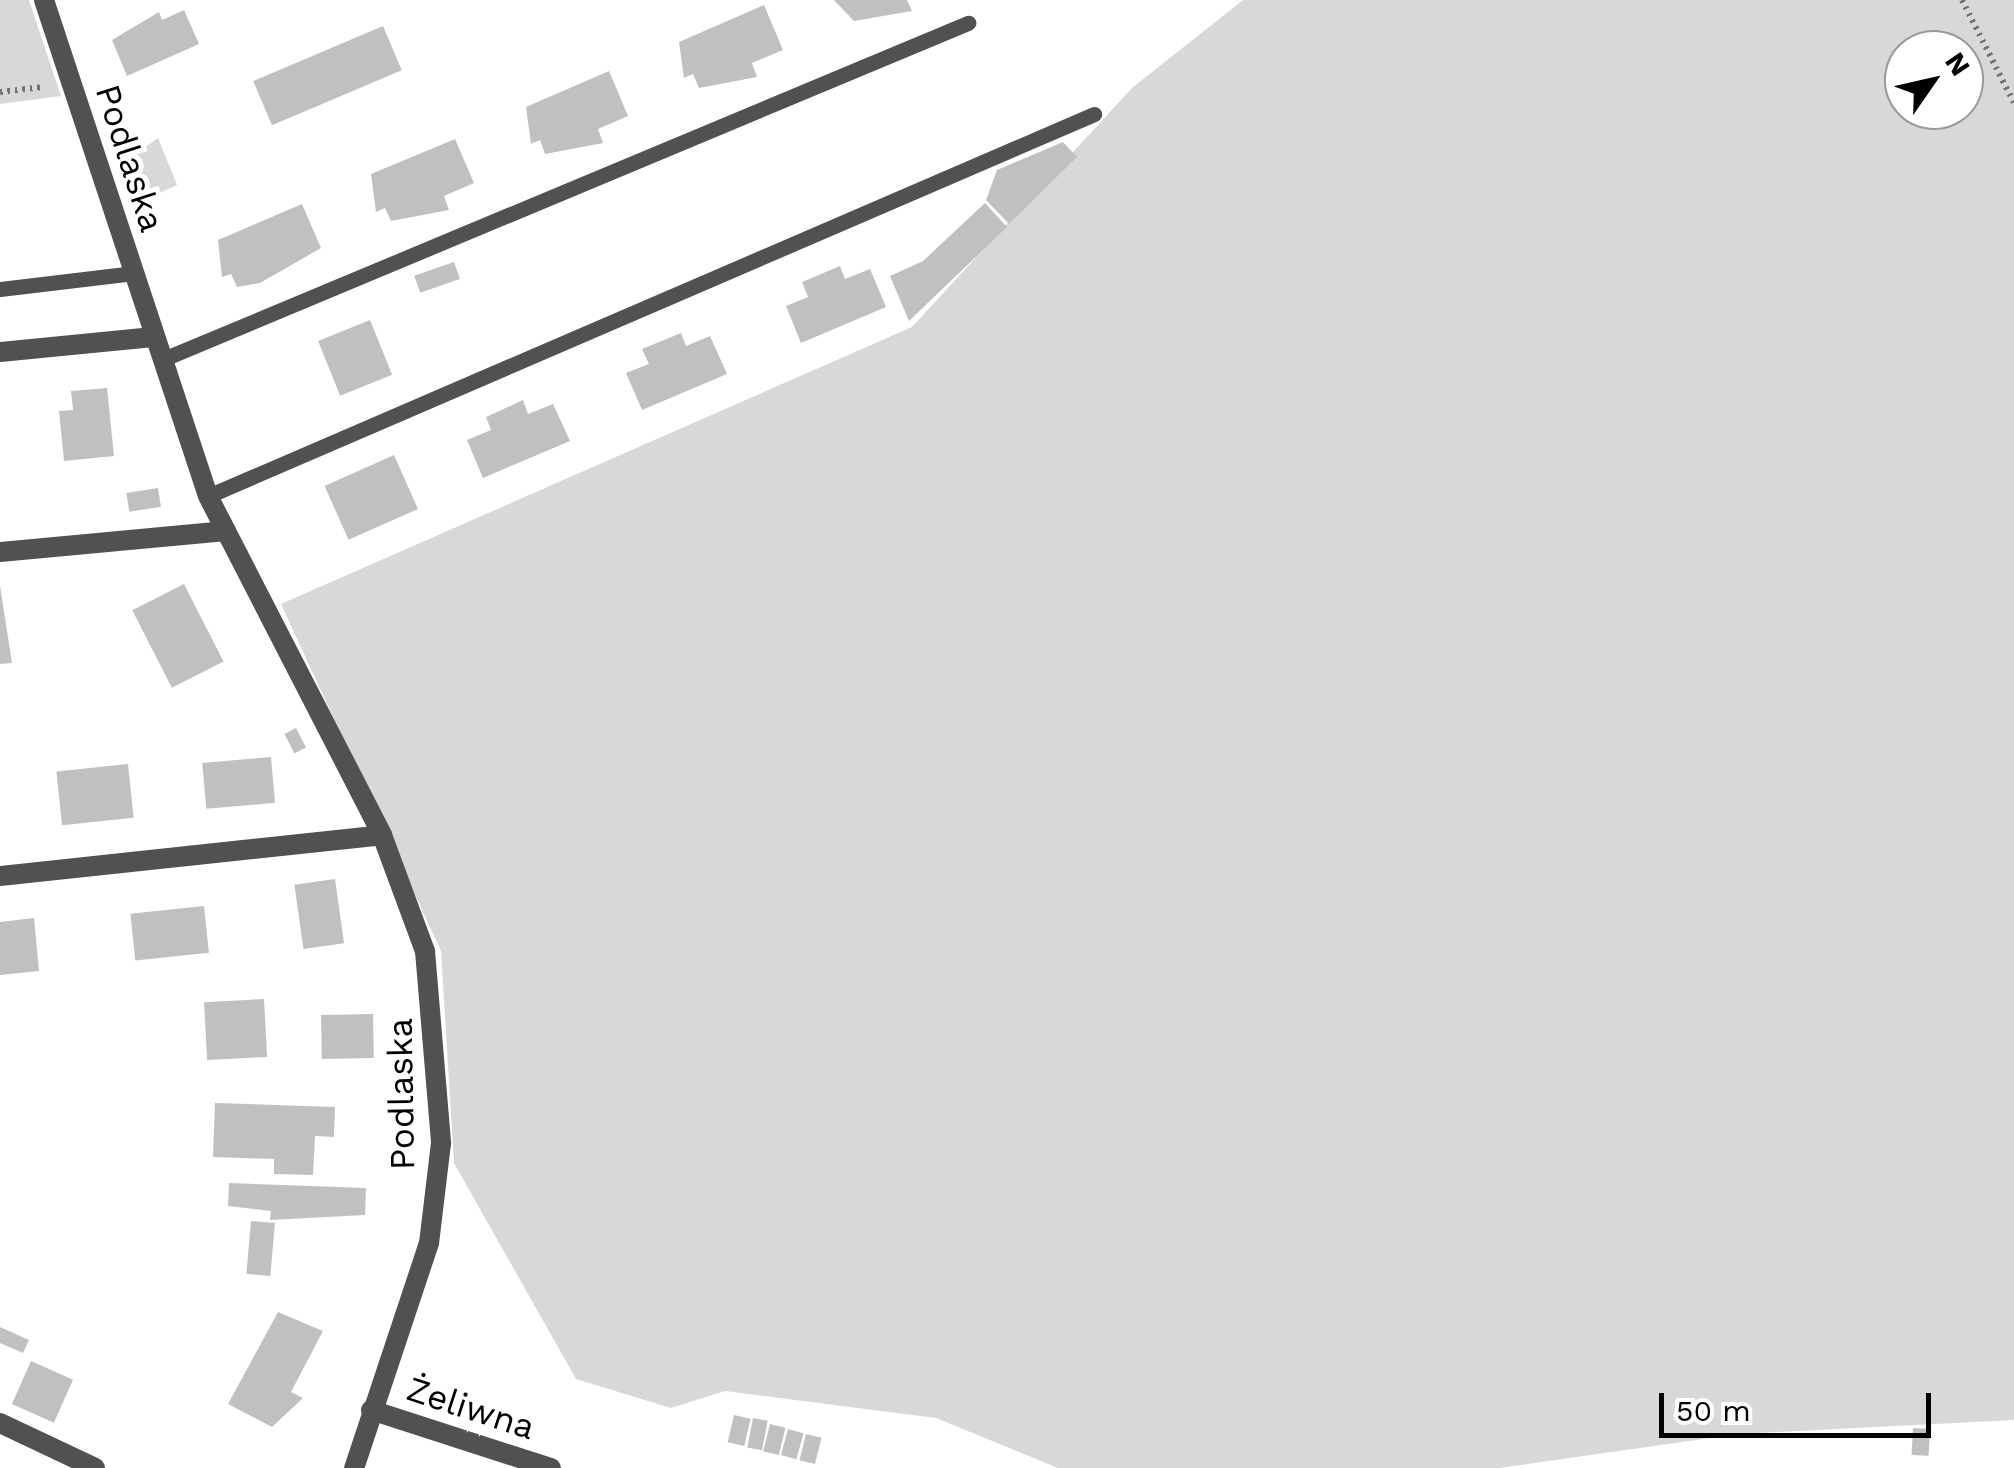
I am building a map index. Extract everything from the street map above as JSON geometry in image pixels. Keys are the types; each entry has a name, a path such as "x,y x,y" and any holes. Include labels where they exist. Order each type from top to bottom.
{"street":[{"name":"Podlaska","path":"44,0 208,496 382,835 425,951 441,1143 429,1243 354,1468"},
{"path":"0,352 153,337"},
{"path":"0,552 226,530"},
{"path":"0,876 382,835"},
{"name":"Żeliwna","path":"371,1410 552,1468"},
{"path":"0,1424 95,1468"}],"lane":[{"path":"161,360 968,23"},
{"path":"208,496 1094,114"},
{"path":"0,289 134,272"}],"path":[{"path":"1962,0 2014,103"},
{"path":"0,92 71,84"}],"shaded area":[{"path":"0,0 29,0 61,96 0,104"},
{"path":"1243,0 2014,0 2014,1420 1738,1434 1500,1468 1058,1468 936,1418 725,1391 671,1408 576,1379 454,1163 441,951 281,604 912,327 1132,88"},
{"path":"158,138 177,185 140,202 124,162"}],"building":[{"path":"834,0 907,0 912,11 854,21"},
{"path":"764,5 783,50 752,63 757,77 699,88 693,74 684,78 679,42"},
{"path":"184,10 199,44 127,76 112,40 159,12 162,20"},
{"path":"383,26 402,70 272,125 253,81"},
{"path":"609,71 628,116 598,129 603,143 545,154 540,140 531,144 526,107"},
{"path":"455,139 474,183 444,196 449,210 391,221 385,208 376,212 371,174"},
{"path":"1063,142 1077,157 1009,224 986,200 997,170"},
{"path":"985,203 1007,227 909,321 890,276 923,261"},
{"path":"302,204 321,248 260,283 237,287 231,274 222,277 218,240"},
{"path":"454,262 460,279 420,293 414,276"},
{"path":"840,266 845,279 870,269 886,307 801,343 786,306 808,297 802,282"},
{"path":"370,320 392,375 340,396 318,341"},
{"path":"681,333 686,346 710,336 727,374 642,410 626,373 649,364 642,349"},
{"path":"107,388 114,456 64,461 59,411 73,410 71,391"},
{"path":"523,400 528,414 553,404 570,441 483,478 467,440 491,430 486,417"},
{"path":"394,455 418,509 349,540 325,486"},
{"path":"158,488 161,507 129,512 126,493"},
{"path":"184,584 223,662 172,688 132,610"},
{"path":"0,586 12,663 0,664"},
{"path":"296,728 306,748 294,754 284,734"},
{"path":"271,757 275,803 206,809 202,763"},
{"path":"128,764 134,818 62,825 56,772"},
{"path":"335,879 344,943 303,949 294,885"},
{"path":"204,906 209,953 135,960 130,914"},
{"path":"34,918 39,971 0,975 0,922"},
{"path":"264,999 267,1057 207,1060 204,1002"},
{"path":"373,1014 374,1058 322,1059 321,1015"},
{"path":"215,1103 335,1107 334,1137 315,1136 313,1175 274,1174 274,1159 213,1157"},
{"path":"229,1183 366,1188 365,1215 270,1220 271,1211 228,1206"},
{"path":"251,1221 275,1223 270,1276 246,1274"},
{"path":"278,1312 323,1331 291,1392 303,1398 272,1427 228,1404"},
{"path":"0,1327 29,1340 23,1353 0,1343"},
{"path":"31,1361 73,1380 54,1423 12,1404"},
{"path":"734,1415 751,1419 744,1446 728,1442"},
{"path":"753,1418 768,1421 762,1450 747,1447"},
{"path":"770,1424 786,1428 779,1455 763,1451"},
{"path":"1913,1428 1930,1429 1929,1456 1912,1455"},
{"path":"788,1429 803,1433 796,1459 781,1455"},
{"path":"806,1434 822,1438 815,1464 799,1460"}]}
